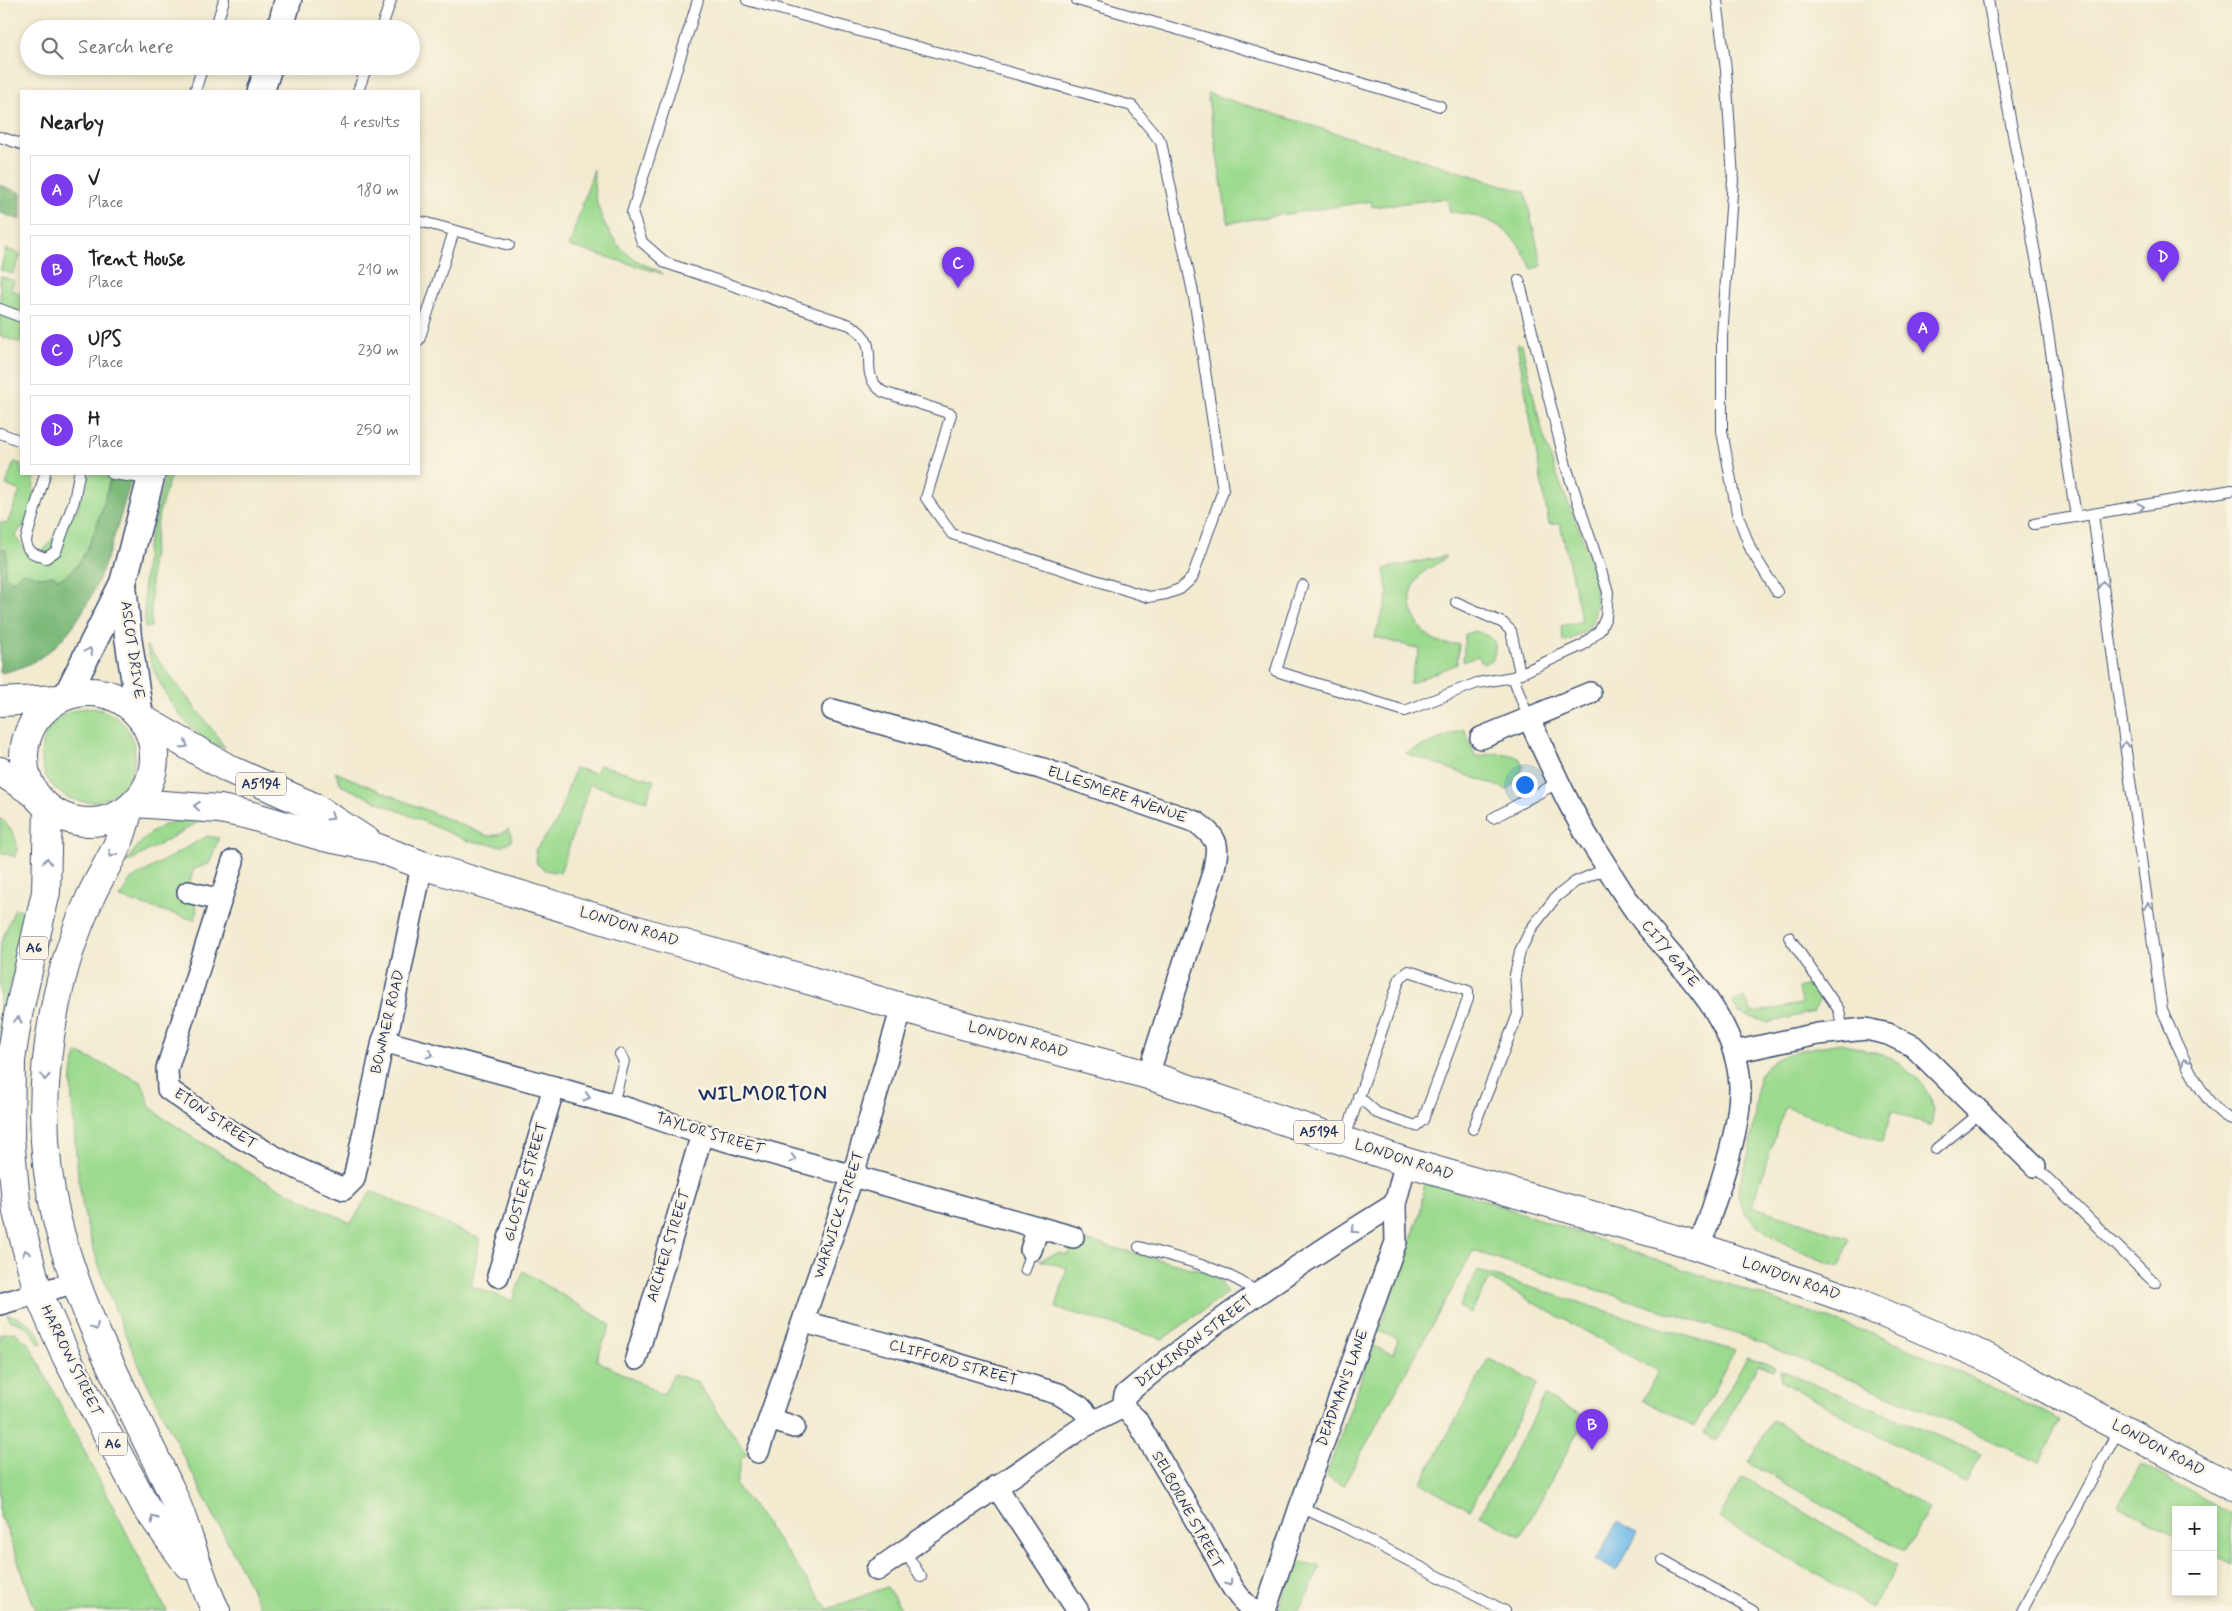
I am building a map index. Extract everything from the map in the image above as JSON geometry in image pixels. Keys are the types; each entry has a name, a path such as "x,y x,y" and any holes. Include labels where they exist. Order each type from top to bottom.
{"main road":[{"path":"0,702 63,697 90,691 112,695 132,707 142,718 154,748 154,763 148,785 132,806 103,821 89,822 60,816 0,770"},
{"path":"41,800 24,767 26,741 38,716 63,697"},
{"name":"LONDON ROAD","path":"142,718 229,769 314,807 378,848"},
{"name":"HARROW STREET","path":"41,800 46,892 18,1015 10,1086 11,1165 22,1237 38,1292 67,1358 146,1507 204,1587"},
{"name":"LONDON ROAD","path":"132,806 220,809 245,814 324,837 378,848 422,865 902,1008 1148,1075 1406,1162 1700,1248 1852,1300 1982,1355 2232,1487"},
{"name":"A6","path":"132,806 119,841 91,896 68,954 50,1035 45,1077 45,1130 49,1182 57,1221 76,1282 172,1495 204,1587 216,1611"}],"street":[{"path":"282,20 288,0"},
{"path":"261,90 266,75"},
{"name":"ASCOT DRIVE","path":"63,697 123,583 152,476"},
{"name":"ASCOT DRIVE","path":"123,583 128,637 142,718"},
{"path":"1481,738 1590,693"},
{"name":"ELLESMERE AVENUE","path":"833,710 1040,768 1196,822 1212,834 1218,852 1213,873 1148,1075"},
{"name":"CITY GATE","path":"1529,718 1559,782 1608,868 1641,918 1720,1016 1730,1038 1740,1086 1736,1120 1726,1167 1700,1248"},
{"name":"ETON STREET","path":"233,861 168,1069 168,1089 228,1130 307,1174 344,1189 354,1179"},
{"name":"BOWMER ROAD","path":"354,1179 383,1041 390,1022 422,865"},
{"path":"188,892 220,900"},
{"name":"WARWICK STREET","path":"758,1452 853,1175 902,1008"},
{"path":"1734,1052 1818,1034 1866,1029 1888,1034 1913,1046 2035,1166"},
{"name":"TAYLOR STREET","path":"383,1041 554,1087 613,1104 702,1134 1073,1237"},
{"name":"GLOSTER STREET","path":"498,1276 554,1087"},
{"name":"ARCHER STREET","path":"636,1359 702,1134"},
{"name":"DEADMAN'S LANE","path":"1265,1611 1300,1507 1396,1242 1395,1204 1406,1162"},
{"name":"DICKINSON STREET","path":"1123,1407 1125,1395 1170,1358 1258,1293 1395,1204"},
{"path":"1028,1260 1038,1227"},
{"path":"0,1304 76,1282"},
{"name":"CLIFFORD STREET","path":"804,1322 903,1348 1058,1394 1080,1406 1093,1422"},
{"path":"877,1570 996,1486 1093,1422 1123,1407"},
{"name":"SELBORNE STREET","path":"1123,1407 1136,1419 1210,1545 1224,1577 1238,1596 1254,1611"},
{"path":"770,1419 794,1426"},
{"path":"996,1486 1078,1611"}],"lane":[{"path":"218,20 224,0"},
{"path":"384,20 391,0"},
{"path":"698,0 632,213 642,242 666,263 850,325 862,332 869,343 870,373 875,386 883,392 951,414 926,498 952,534 1148,597 1180,589 1192,578 1223,490 1194,298 1162,142 1132,106 746,0"},
{"path":"1077,0 1440,106"},
{"path":"1717,0 1726,70 1733,179 1722,337 1722,431 1737,513 1751,550 1778,592"},
{"path":"1988,0 2040,280 2076,517"},
{"path":"195,90 200,75"},
{"path":"358,90 364,75"},
{"path":"0,137 20,144"},
{"path":"420,221 509,245"},
{"path":"420,337 454,231"},
{"path":"1302,585 1276,671 1405,711 1477,684 1516,675 1583,645 1600,630 1606,617 1608,592 1566,466 1519,280"},
{"path":"0,309 20,317"},
{"path":"0,433 20,441"},
{"path":"45,475 26,540 26,546 30,551 46,558 56,551 74,501 79,475"},
{"path":"132,475 152,476"},
{"path":"2034,524 2232,490"},
{"path":"2093,514 2162,1009 2183,1060 2211,1103 2232,1119"},
{"name":"CITY GATE","path":"1456,602 1503,623 1511,631 1516,675 1529,718"},
{"path":"1494,818 1559,782"},
{"path":"1473,1129 1518,1014 1515,975 1520,951 1531,929 1556,897 1575,882 1608,868"},
{"path":"1789,937 1839,1010 1843,1032"},
{"path":"1344,1141 1358,1096 1400,978 1409,971 1468,992 1468,999 1424,1120 1416,1126 1376,1113 1358,1096"},
{"path":"613,1104 624,1061 620,1054"},
{"path":"1936,1149 1980,1113"},
{"path":"2035,1166 2155,1283"},
{"path":"1139,1247 1200,1265 1241,1280 1258,1293"},
{"path":"2022,1611 2119,1428"},
{"path":"1300,1507 1342,1526 1505,1611"},
{"path":"904,1550 921,1577"},
{"path":"1663,1560 1754,1611"}],"green space":[{"path":"1207,93 1525,192 1542,266 1532,269 1518,244 1509,234 1490,221 1450,212 1447,198 1372,207 1371,201 1228,223"},
{"path":"594,169 597,203 611,235 630,256 664,274 569,246"},
{"path":"0,185 20,193 20,220 0,213"},
{"path":"6,249 20,254 13,274 0,270"},
{"path":"0,276 14,281 11,290 20,294 20,313 0,305"},
{"path":"0,314 20,322 20,343 0,336"},
{"path":"1517,344 1522,345 1547,448 1582,537 1594,577 1596,596 1593,620 1583,633 1563,642 1561,626 1582,621 1560,524 1549,524"},
{"path":"14,462 20,464 20,475 36,475 33,488 37,502 32,515 15,536 30,556 45,549 72,511 78,510 85,475 100,475 110,478 93,536 78,564 69,574 58,579 54,575 40,577 23,572 13,581 5,576 6,550 0,548 0,522 7,524 20,491 6,485"},
{"path":"112,475 133,475 105,565 92,595 76,622 56,646 31,663 0,673 0,548 6,550 5,576 13,581 23,572 40,577 54,575 58,579 69,574 87,550 100,517"},
{"path":"166,475 171,475 159,513 151,565 151,627 145,628 144,584 147,548"},
{"path":"1446,556 1418,578 1413,587 1412,607 1414,617 1426,634 1445,644 1459,644 1457,664 1409,684 1420,649 1375,637 1388,596 1384,569"},
{"path":"1476,631 1490,637 1495,647 1493,659 1483,664 1478,656 1463,662 1465,634"},
{"path":"146,645 225,748 211,743 198,734 174,707 156,675"},
{"path":"88,708 106,712 121,722 131,737 135,755 131,773 121,788 106,798 88,802 70,798 55,788 45,773 41,755 45,737 55,722 70,712"},
{"path":"1464,729 1476,757 1498,753 1519,758 1523,765 1519,778 1508,790 1406,753"},
{"path":"600,765 654,780 647,801 590,784 560,873 545,870 537,864 535,850 556,823 575,768 594,773"},
{"path":"335,772 488,836 497,835 509,829 512,840 502,846 468,841 342,786"},
{"path":"0,818 14,835 17,846 16,857 0,852"},
{"path":"204,819 125,864 141,842 157,829 167,824"},
{"path":"207,836 219,838 209,864 194,869 184,898 194,902 197,910 194,920 120,898 130,880"},
{"path":"15,908 29,912 8,992 0,1052 0,945"},
{"path":"1812,984 1818,986 1820,994 1813,1012 1768,1023 1739,1013 1732,1002 1745,998 1752,1013 1801,1004 1798,988"},
{"path":"1841,1043 1892,1058 1919,1080 1930,1095 1934,1110 1931,1126 1892,1111 1882,1142 1785,1107 1752,1206 1850,1239 1840,1266 1798,1250 1768,1233 1745,1213 1739,1202 1738,1193 1751,1142 1759,1076 1766,1067 1784,1055"},
{"path":"78,1053 142,1082 150,1106 162,1117 255,1176 351,1223 371,1191 480,1239 471,1286 513,1301 523,1271 611,1325 596,1360 663,1395 674,1374 697,1382 747,1454 741,1460 736,1486 828,1609 887,1587 903,1611 262,1611 148,1384 108,1292 92,1244 79,1184 72,1107 73,1070"},
{"path":"1425,1180 1887,1339 2061,1420 2040,1463 1907,1403 1746,1337 1473,1251 1343,1486 1326,1476 1373,1346 1393,1354 1398,1339 1378,1331 1420,1214"},
{"path":"1073,1237 1217,1275 1227,1293 1163,1339 1056,1308 1067,1268 1039,1260 1058,1253 1069,1255"},
{"path":"1478,1271 1735,1351 1694,1427 1643,1400 1658,1371 1490,1279 1471,1313 1459,1307"},
{"path":"7,1314 29,1323 37,1331 42,1343 39,1344 31,1332 24,1326 10,1321"},
{"path":"14,1332 29,1344 167,1611 36,1611 5,1525 0,1517 0,1334"},
{"path":"1747,1357 1775,1366 1773,1371 1758,1365 1716,1441 1704,1433"},
{"path":"1489,1359 1538,1383 1470,1510 1421,1483"},
{"path":"1780,1370 1981,1454 1965,1483 1781,1381"},
{"path":"1545,1396 1586,1417 1521,1536 1480,1515"},
{"path":"1772,1420 1929,1509 1905,1552 1748,1462"},
{"path":"2141,1464 2232,1514 2232,1565 2217,1558 2217,1506 2172,1506 2172,1534 2118,1505"},
{"path":"1743,1477 1897,1565 1873,1607 1719,1518"},
{"path":"1295,1561 1321,1566 1299,1611 1278,1611"}],"water":[{"path":"1617,1522 1637,1533 1616,1571 1596,1561"}],"place":[{"name":"H","path":"2163,282"},
{"name":"UPS","path":"958,288"},
{"name":"V","path":"1923,353"},
{"name":"Trent House","path":"1592,1450"}],"district":[{"name":"WILMORTON","path":"763,1094"}]}
